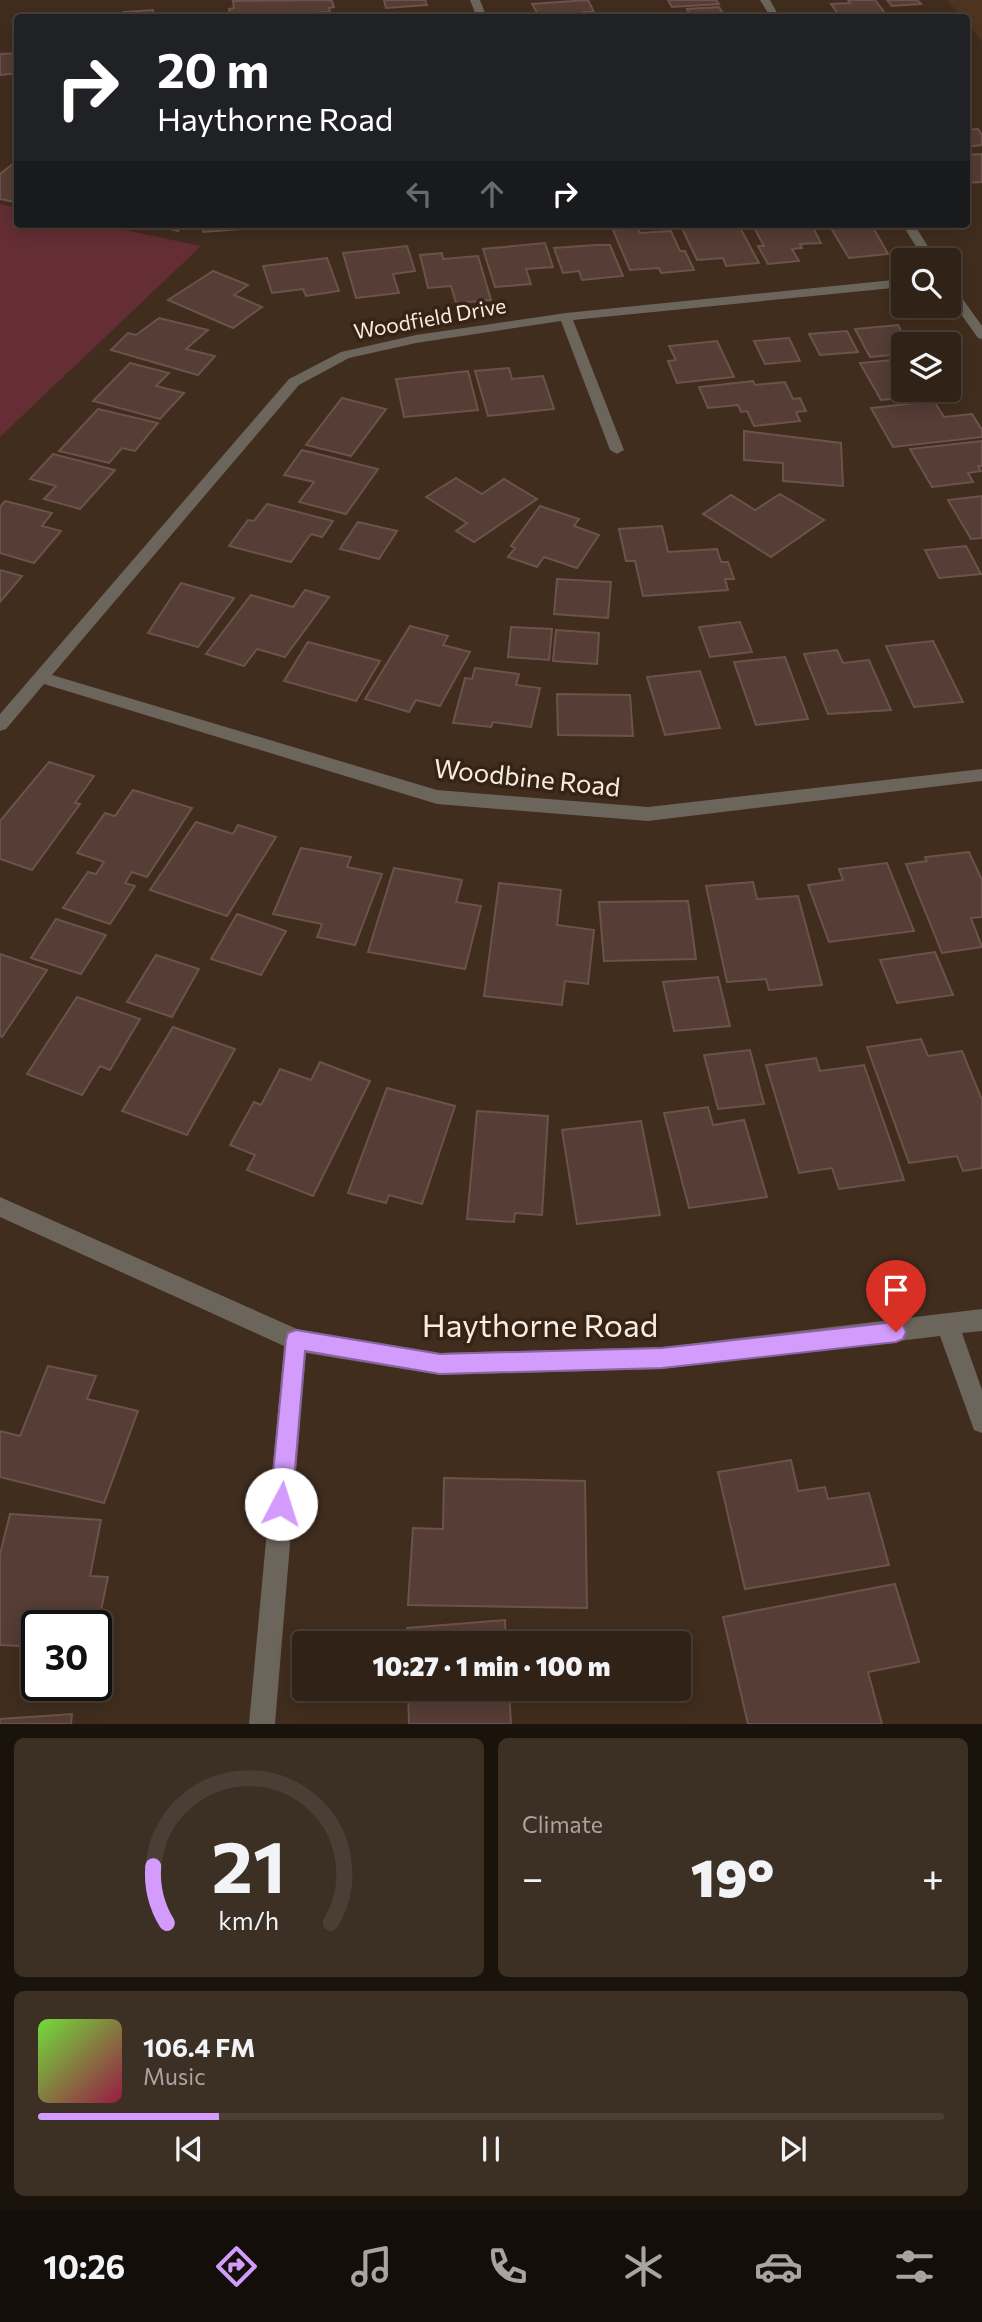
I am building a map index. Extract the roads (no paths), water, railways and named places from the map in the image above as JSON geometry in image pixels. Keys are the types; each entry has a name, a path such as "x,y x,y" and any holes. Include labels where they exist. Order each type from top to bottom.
{"street":[{"path":"910,228 923,248"},
{"name":"Woodfield Drive","path":"0,725 294,382 345,355 416,339 566,317 891,284"},
{"path":"961,305 982,335"},
{"path":"566,317 617,450"},
{"name":"Woodbine Road","path":"40,677 437,797 648,814 982,775"},
{"name":"Haythorne Road","path":"0,1208 296,1340 440,1364 662,1358 982,1320"},
{"path":"948,1326 982,1422"},
{"path":"262,1724 296,1340"}]}
